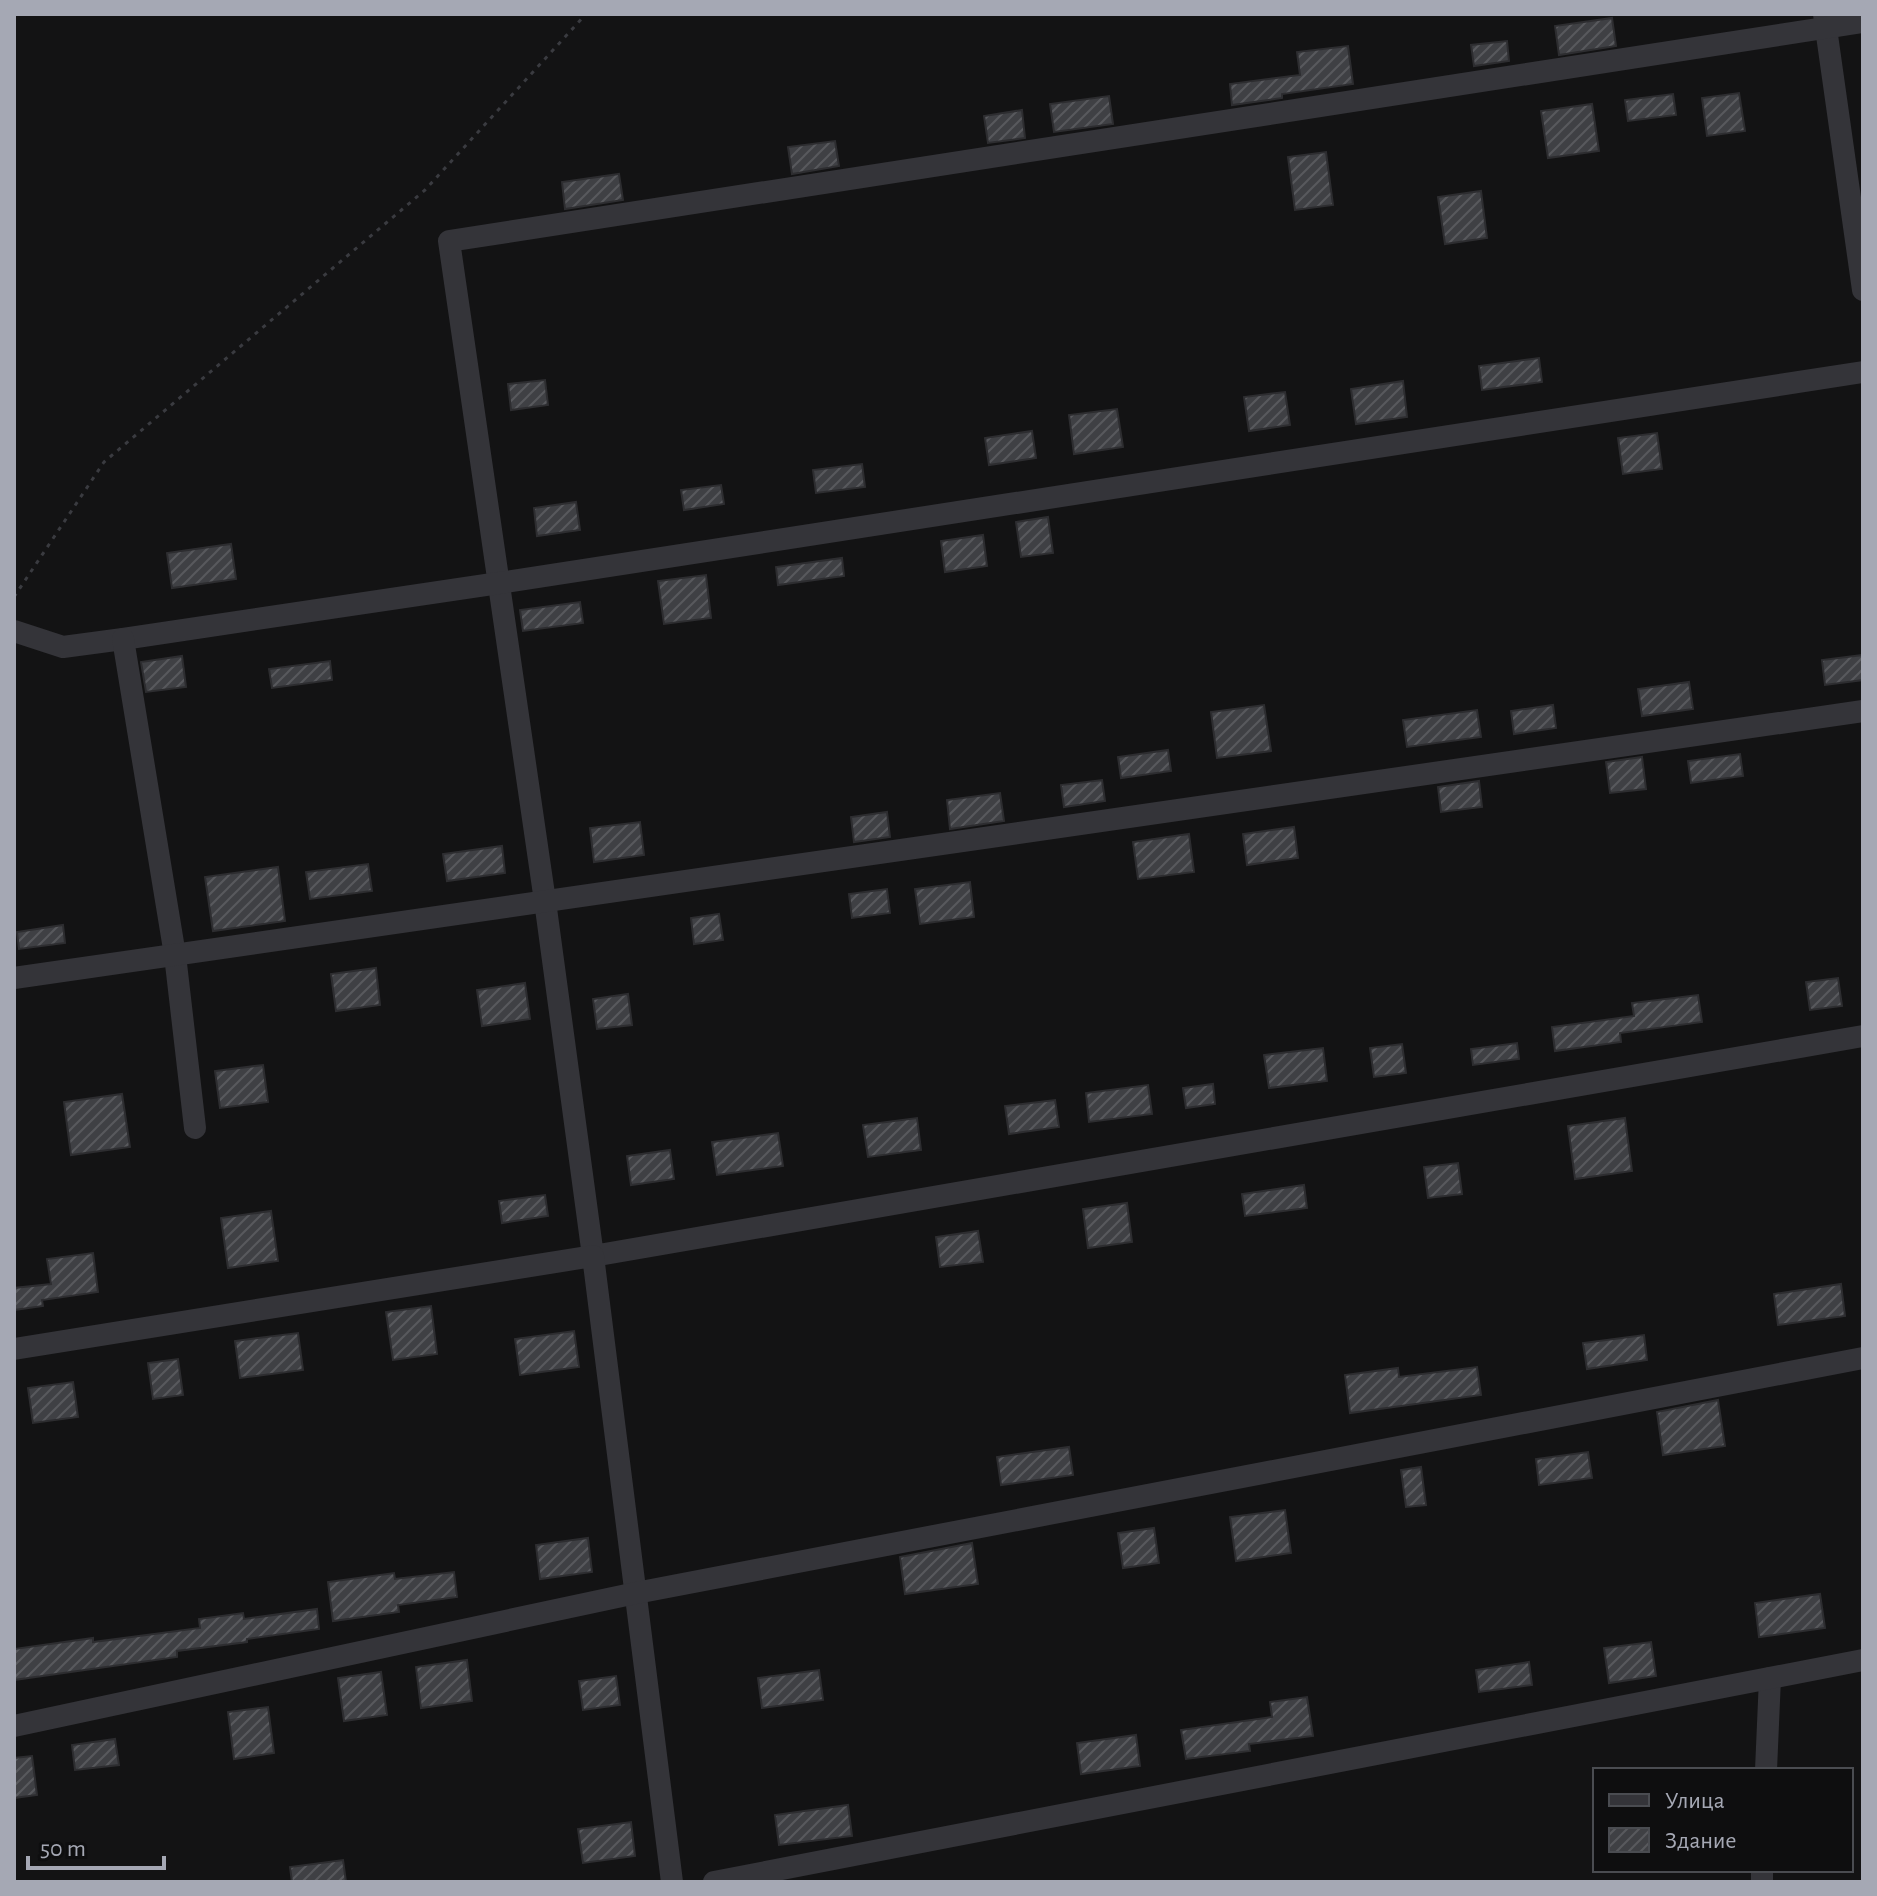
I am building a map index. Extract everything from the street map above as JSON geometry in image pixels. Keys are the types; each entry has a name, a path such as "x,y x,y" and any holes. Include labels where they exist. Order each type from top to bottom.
{"street":[{"path":"1825,21 1863,290"},
{"path":"672,1882 545,901 449,241 1825,21 1863,22"},
{"path":"14,631 63,647 123,639 1863,372"},
{"path":"123,639 175,955 195,1128"},
{"path":"14,978 1863,711"},
{"path":"14,1349 593,1256 1863,1036"},
{"path":"14,1726 636,1593 1863,1358"},
{"path":"714,1882 1863,1660"},
{"path":"1766,1768 1770,1678"}],"path":[{"path":"14,597 104,462 425,190 586,14"}],"building":[{"path":"1612,18 1616,46 1559,55 1555,26"},
{"path":"1507,41 1509,61 1474,66 1471,45"},
{"path":"1348,46 1353,84 1232,105 1230,84 1300,75 1297,52"},
{"path":"1739,93 1745,131 1707,136 1702,98"},
{"path":"1673,94 1676,115 1628,121 1625,100"},
{"path":"1109,96 1113,124 1054,132 1050,104"},
{"path":"1592,104 1599,151 1548,158 1541,111"},
{"path":"1022,110 1025,138 988,143 984,116"},
{"path":"835,141 839,166 792,174 788,147"},
{"path":"1326,152 1333,205 1295,210 1288,157"},
{"path":"619,174 623,200 565,209 562,182"},
{"path":"1481,191 1487,238 1445,244 1438,197"},
{"path":"1539,358 1542,382 1482,390 1479,366"},
{"path":"545,380 548,405 511,410 508,384"},
{"path":"1403,381 1407,417 1356,424 1351,389"},
{"path":"1285,392 1290,425 1249,431 1244,397"},
{"path":"1117,409 1123,447 1074,454 1069,415"},
{"path":"1032,431 1036,458 989,465 985,438"},
{"path":"1657,433 1662,469 1623,474 1618,438"},
{"path":"862,464 865,487 816,493 813,470"},
{"path":"721,485 724,504 684,510 681,490"},
{"path":"576,502 580,530 537,536 534,508"},
{"path":"1048,517 1053,553 1021,557 1016,522"},
{"path":"983,535 987,566 945,572 941,541"},
{"path":"231,544 236,579 172,588 167,553"},
{"path":"842,558 844,576 778,585 776,567"},
{"path":"706,575 711,618 664,624 658,581"},
{"path":"580,602 583,623 523,631 520,610"},
{"path":"1863,655 1863,680 1825,685 1822,660"},
{"path":"182,656 186,687 146,692 141,662"},
{"path":"330,661 332,680 272,688 269,669"},
{"path":"1689,682 1693,709 1642,716 1638,689"},
{"path":"1264,705 1271,751 1217,758 1211,712"},
{"path":"1553,705 1556,728 1514,734 1511,711"},
{"path":"1477,710 1481,737 1407,747 1403,720"},
{"path":"1168,750 1171,771 1121,778 1118,757"},
{"path":"1740,754 1743,776 1691,783 1688,761"},
{"path":"1642,757 1646,789 1610,793 1606,762"},
{"path":"1102,780 1105,801 1064,807 1061,785"},
{"path":"1479,781 1482,807 1441,812 1438,787"},
{"path":"1000,793 1004,821 950,829 947,800"},
{"path":"887,812 890,837 854,842 851,817"},
{"path":"640,822 644,855 594,862 590,828"},
{"path":"1294,827 1298,858 1247,865 1243,834"},
{"path":"1189,834 1194,872 1138,879 1133,842"},
{"path":"502,846 505,873 447,881 443,854"},
{"path":"368,864 372,891 310,899 306,872"},
{"path":"278,867 285,921 213,931 205,877"},
{"path":"970,882 974,917 920,924 915,889"},
{"path":"887,889 890,913 852,918 849,894"},
{"path":"719,914 723,940 694,944 691,918"},
{"path":"63,925 65,943 19,949 17,932"},
{"path":"376,968 380,1005 336,1011 331,974"},
{"path":"1838,978 1842,1006 1810,1010 1806,982"},
{"path":"525,983 530,1019 482,1026 477,990"},
{"path":"628,994 632,1025 597,1029 593,999"},
{"path":"1698,995 1702,1022 1620,1033 1621,1042 1555,1051 1552,1027 1634,1016 1632,1003"},
{"path":"1517,1043 1519,1059 1473,1065 1471,1049"},
{"path":"1402,1044 1406,1073 1374,1077 1370,1048"},
{"path":"1323,1048 1327,1081 1269,1088 1264,1055"},
{"path":"263,1065 268,1102 220,1108 215,1071"},
{"path":"1213,1084 1215,1104 1186,1108 1183,1088"},
{"path":"1148,1085 1152,1114 1089,1122 1086,1093"},
{"path":"122,1094 130,1147 71,1155 64,1102"},
{"path":"1055,1100 1059,1127 1009,1134 1005,1106"},
{"path":"917,1118 921,1150 868,1157 863,1125"},
{"path":"1625,1118 1632,1171 1575,1179 1568,1126"},
{"path":"778,1133 783,1166 717,1175 712,1142"},
{"path":"670,1150 674,1179 631,1185 627,1156"},
{"path":"1458,1163 1462,1194 1428,1198 1424,1167"},
{"path":"1304,1185 1307,1208 1245,1216 1242,1194"},
{"path":"545,1195 548,1216 502,1223 499,1201"},
{"path":"1127,1203 1132,1242 1088,1248 1083,1209"},
{"path":"271,1211 278,1261 228,1268 221,1218"},
{"path":"978,1231 983,1262 940,1267 936,1237"},
{"path":"93,1253 98,1292 42,1300 43,1306 14,1310 14,1288 51,1284 47,1259"},
{"path":"1841,1284 1845,1316 1778,1325 1774,1294"},
{"path":"431,1306 437,1354 393,1360 386,1312"},
{"path":"574,1331 579,1367 520,1375 515,1339"},
{"path":"298,1333 303,1370 240,1378 235,1341"},
{"path":"1644,1335 1647,1360 1587,1369 1583,1343"},
{"path":"178,1359 183,1395 153,1399 148,1363"},
{"path":"1477,1367 1481,1395 1350,1413 1345,1375 1398,1368 1399,1377"},
{"path":"73,1382 78,1417 33,1423 28,1388"},
{"path":"1718,1400 1725,1446 1663,1455 1657,1412"},
{"path":"1069,1447 1073,1475 1001,1485 997,1457"},
{"path":"1588,1452 1592,1478 1539,1485 1536,1459"},
{"path":"1421,1467 1426,1505 1406,1507 1401,1470"},
{"path":"1285,1510 1291,1553 1236,1561 1230,1517"},
{"path":"1154,1528 1159,1563 1123,1568 1118,1533"},
{"path":"588,1538 592,1572 540,1579 536,1545"},
{"path":"972,1543 978,1584 905,1594 900,1557"},
{"path":"454,1572 457,1597 398,1605 399,1612 333,1621 328,1582 394,1573 395,1579"},
{"path":"1820,1594 1825,1628 1759,1637 1755,1603"},
{"path":"317,1609 319,1629 177,1651 177,1657 14,1680 14,1649 200,1628 199,1619 243,1613 244,1619"},
{"path":"1651,1642 1656,1676 1609,1683 1604,1648"},
{"path":"467,1660 472,1701 421,1708 416,1667"},
{"path":"1529,1662 1532,1685 1479,1692 1476,1670"},
{"path":"819,1670 823,1700 762,1708 758,1678"},
{"path":"381,1672 387,1715 344,1721 338,1678"},
{"path":"616,1676 620,1705 583,1710 579,1681"},
{"path":"1307,1697 1313,1736 1249,1744 1250,1751 1186,1759 1181,1730 1272,1717 1270,1702"},
{"path":"268,1707 274,1753 234,1759 228,1712"},
{"path":"1136,1735 1140,1766 1081,1774 1077,1743"},
{"path":"115,1739 119,1765 75,1770 72,1745"},
{"path":"32,1756 37,1795 14,1798 14,1758"},
{"path":"848,1805 852,1836 779,1845 775,1815"},
{"path":"631,1822 635,1856 583,1863 578,1829"},
{"path":"343,1860 346,1882 292,1882 290,1867"}]}
